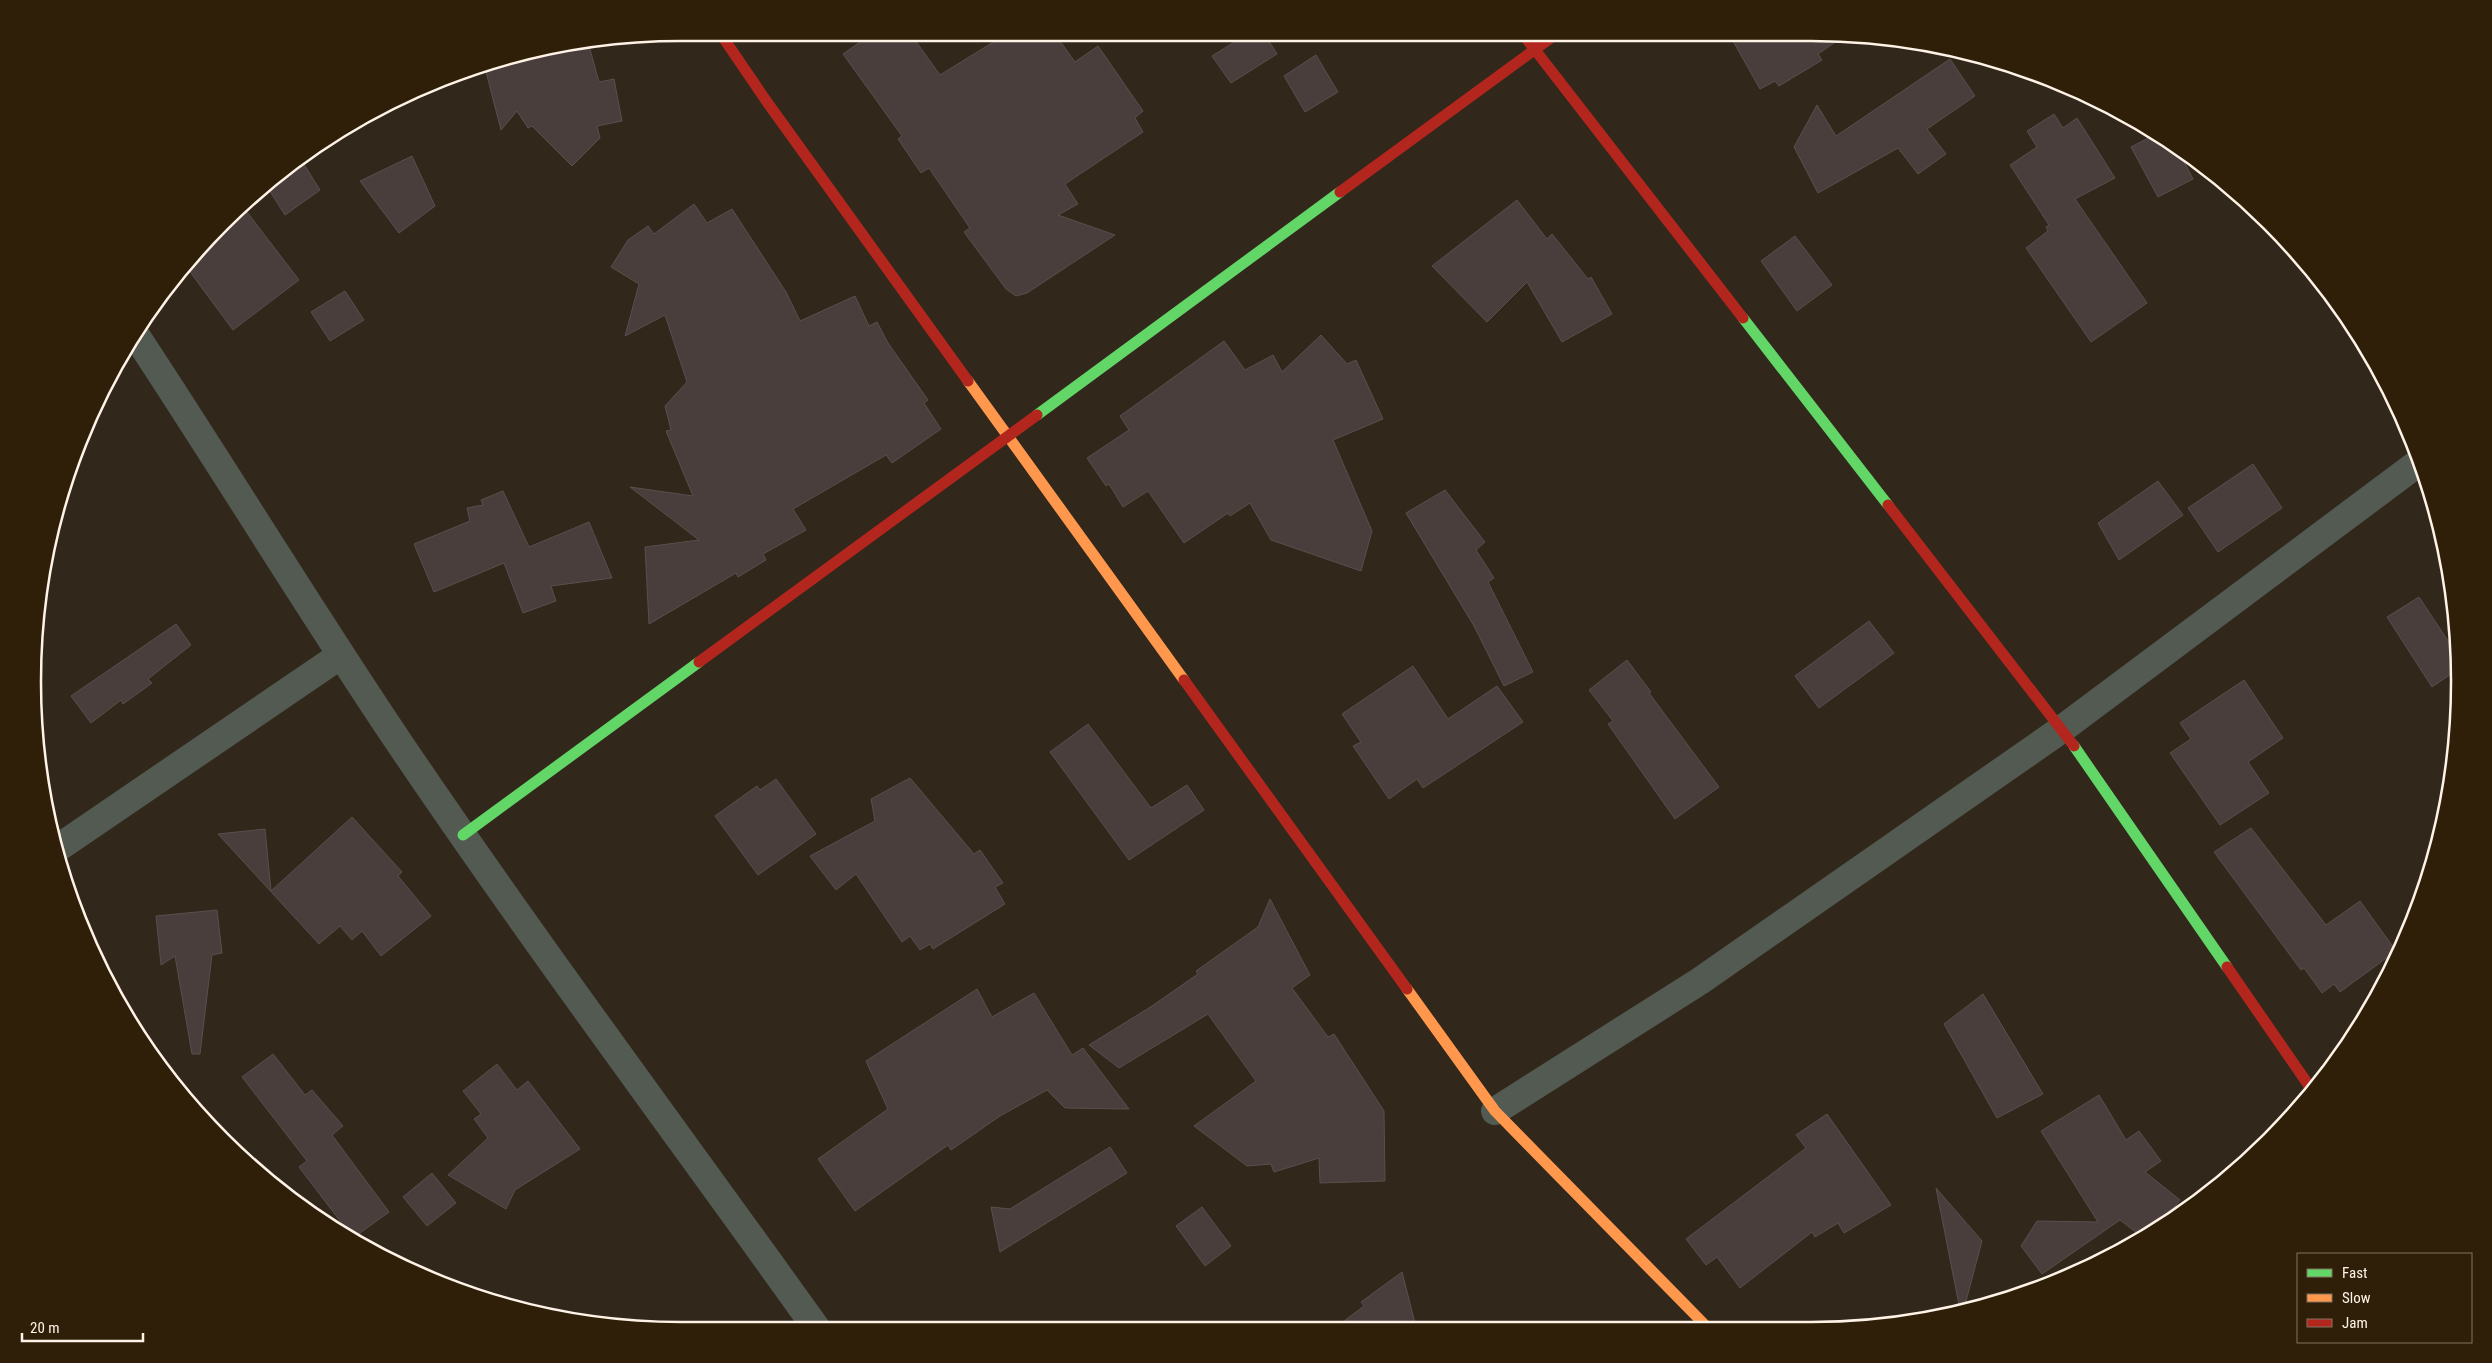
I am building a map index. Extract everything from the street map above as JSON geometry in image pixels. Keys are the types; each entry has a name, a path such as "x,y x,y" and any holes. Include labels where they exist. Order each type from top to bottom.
{"street":[{"path":"726,41 767,102 1496,1110 1702,1322"},
{"path":"1527,41 2062,729 2308,1084"},
{"path":"463,835 1546,41"},
{"path":"140,341 341,655 463,835 813,1322"},
{"path":"1496,1110 1700,980 2062,729 2413,466"},
{"path":"63,845 341,655"}],"building":[{"path":"862,41 916,41 940,75 995,41 1060,41 1075,62 1098,46 1143,111 1135,118 1143,132 1065,184 1078,204 1058,215 1115,235 1027,293 1016,296 1006,289 964,232 970,228 929,168 921,173 898,139 902,136 843,54"},
{"path":"1236,41 1269,41 1277,54 1231,83 1212,56"},
{"path":"1733,41 1835,42 1818,54 1822,60 1779,86 1775,81 1760,89"},
{"path":"590,48 599,82 614,79 622,121 597,126 600,138 572,166 532,126 528,128 517,111 501,130 486,72 516,63"},
{"path":"1316,55 1338,92 1305,112 1284,76"},
{"path":"1950,59 1975,96 1927,129 1946,154 1918,174 1898,148 1818,193 1794,147 1817,105 1836,136"},
{"path":"2054,114 2063,128 2077,118 2115,178 2075,199 2147,303 2091,342 2026,248 2048,231 2046,227 2049,225 2010,165 2037,147 2027,131"},
{"path":"2148,138 2185,163 2193,179 2158,197 2131,147"},
{"path":"412,156 435,206 399,233 360,181"},
{"path":"304,165 320,190 285,215 270,191"},
{"path":"1517,200 1547,239 1552,234 1588,279 1591,277 1612,314 1562,342 1527,282 1487,322 1432,266"},
{"path":"694,204 707,223 732,209 786,292 800,321 855,296 869,326 877,322 888,343 928,400 924,403 941,429 892,463 886,455 793,509 806,530 763,554 766,560 738,577 736,573 649,624 645,547 699,540 630,487 693,496 666,431 671,430 665,406 687,382 665,315 625,336 639,284 611,267 628,240 648,226 654,234"},
{"path":"247,212 299,280 233,330 190,272"},
{"path":"1795,236 1832,285 1797,311 1761,261"},
{"path":"345,291 364,320 330,341 311,312"},
{"path":"1321,335 1347,364 1356,360 1383,419 1333,440 1372,531 1361,571 1271,540 1250,503 1230,516 1228,513 1184,543 1148,491 1123,507 1109,484 1106,486 1087,458 1129,430 1120,416 1224,341 1245,370 1273,355 1282,372"},
{"path":"2253,464 2282,508 2218,552 2188,508"},
{"path":"2158,481 2183,515 2119,560 2098,523"},
{"path":"1445,490 1485,542 1476,550 1494,578 1488,582 1533,672 1504,686 1474,626 1406,513"},
{"path":"503,491 529,547 589,522 612,578 551,586 556,601 523,613 504,563 434,592 414,544 470,521 467,508 483,505 481,500"},
{"path":"2419,597 2449,643 2451,674 2432,687 2387,617"},
{"path":"1869,621 1894,653 1819,708 1795,676"},
{"path":"176,624 191,645 148,679 152,683 123,704 121,700 91,723 71,696"},
{"path":"1627,660 1651,692 1649,693 1719,787 1675,819 1608,724 1613,721 1589,690"},
{"path":"1413,666 1448,719 1497,686 1523,722 1423,788 1417,779 1389,799 1353,746 1361,742 1342,714"},
{"path":"2244,680 2283,738 2248,762 2269,793 2220,825 2170,753 2191,739 2180,723"},
{"path":"1088,724 1151,808 1187,785 1204,810 1129,860 1050,752"},
{"path":"910,778 974,854 980,850 1003,883 995,887 1005,904 933,949 930,944 920,950 910,936 902,942 856,874 836,890 810,856 875,821 871,799"},
{"path":"776,779 816,834 758,875 715,816 757,786 760,790"},
{"path":"352,817 402,872 398,876 431,916 381,956 362,931 352,940 340,926 319,944 218,834 265,829 271,891"},
{"path":"2251,828 2326,925 2360,901 2393,947 2389,956 2340,992 2334,984 2322,993 2304,968 2301,970 2214,852"},
{"path":"1270,899 1310,975 1292,988 1328,1037 1334,1034 1384,1111 1385,1181 1320,1183 1319,1158 1274,1172 1271,1164 1247,1166 1194,1126 1256,1081 1208,1014 1119,1068 1089,1045 1152,1006 1198,974 1196,971 1258,927"},
{"path":"217,910 222,953 212,955 200,1054 192,1054 175,956 161,965 156,916"},
{"path":"977,989 992,1017 1034,993 1072,1055 1083,1048 1129,1109 1065,1108 1047,1090 1000,1116 951,1150 948,1145 855,1211 818,1159 888,1109 866,1061"},
{"path":"1983,994 2043,1094 1997,1118 1944,1024"},
{"path":"273,1054 305,1095 312,1090 343,1126 332,1135 389,1212 358,1234 343,1225 299,1167 307,1161 242,1077"},
{"path":"497,1064 517,1090 528,1081 580,1149 515,1190 506,1209 448,1175 488,1138 474,1119 481,1114 463,1091"},
{"path":"2099,1095 2126,1140 2139,1131 2161,1161 2145,1172 2180,1200 2173,1209 2136,1233 2120,1220 2042,1274 2021,1246 2037,1221 2098,1222 2041,1131"},
{"path":"1827,1114 1891,1205 1844,1233 1838,1223 1815,1237 1812,1232 1740,1288 1717,1257 1706,1265 1686,1239 1806,1148 1796,1135"},
{"path":"1110,1147 1127,1173 1000,1252 991,1207 1010,1209"},
{"path":"432,1173 456,1203 427,1226 403,1197"},
{"path":"1936,1188 1982,1241 1966,1302 1959,1304"},
{"path":"1202,1207 1231,1246 1205,1266 1176,1226"},
{"path":"1402,1272 1415,1322 1343,1322 1364,1306 1361,1302"}],"traffic: fast":[{"path":"1037,415 1340,192"},
{"path":"1743,318 1888,505"},
{"path":"463,835 699,662"},
{"path":"2074,746 2227,967"}],"traffic: slow":[{"path":"968,381 1184,680"},
{"path":"1407,989 1495,1111 1702,1322"}],"traffic: jam":[{"path":"725,41 767,102 968,381"},
{"path":"1528,41 1743,318"},
{"path":"1340,192 1546,41"},
{"path":"699,662 1037,415"},
{"path":"1888,505 2074,746"},
{"path":"1184,680 1407,989"},
{"path":"2227,967 2308,1084"}]}
